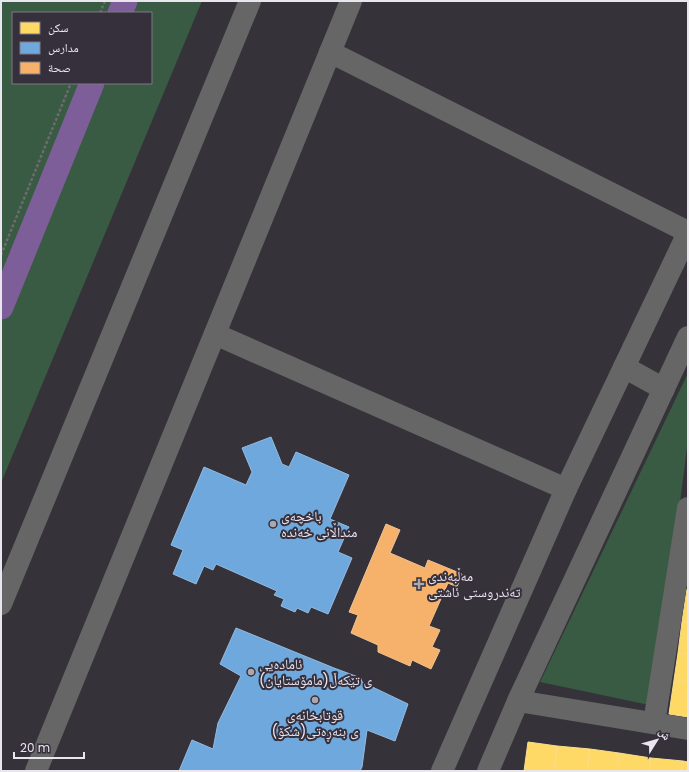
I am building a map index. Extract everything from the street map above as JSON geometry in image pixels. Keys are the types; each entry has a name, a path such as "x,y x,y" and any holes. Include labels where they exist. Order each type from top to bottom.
{"street":[{"path":"1,604 250,1"},
{"path":"36,771 351,1"},
{"path":"330,52 688,233 566,489 442,771"},
{"path":"215,334 566,489"},
{"path":"488,771 518,701 688,337"},
{"path":"624,367 664,389"},
{"path":"654,723 688,508"},
{"path":"518,701 688,729"}],"path":[{"path":"100,12 105,1"},
{"path":"1,255 71,84"}],"green space":[{"path":"1,1 202,1 1,483"},
{"path":"688,373 688,440 654,706 540,682"}],"building: سكن":[{"path":"687,589 688,622 682,622"},
{"path":"682,622 688,622 688,654 678,653"},
{"path":"678,653 688,654 688,682 674,680"},
{"path":"674,680 688,682 688,717 669,714"},
{"path":"528,742 557,746 554,771 524,771"},
{"path":"557,746 590,749 587,771 554,771"},
{"path":"590,749 619,753 617,771 587,771"},
{"path":"619,753 651,758 649,771 617,771"},
{"path":"651,758 683,761 681,771 649,771"},
{"path":"683,761 688,762 688,771 681,771"}],"building: مدارس":[{"path":"271,437 282,464 289,467 296,452 349,475 330,519 349,527 338,552 352,558 328,614 311,607 308,613 297,608 295,612 281,606 284,599 274,595 277,591 216,564 213,570 204,566 196,584 173,574 183,550 171,545 204,467 246,485 252,472 242,448"},
{"name":"قوتابخانەی (شکۆ)ی بنەڕەتی","path":"236,628 361,678 362,682 408,704 395,741 367,730 362,767 360,771 179,771 192,740 213,749 218,723 241,676 220,664"}],"building: صحة":[{"path":"386,524 400,530 390,553 425,568 428,560 462,574 457,587 448,583 429,626 440,630 432,647 440,650 431,669 412,660 410,666 378,652 378,645 351,633 358,615 349,612"}],"waterway":[{"path":"120,12 125,1"},
{"path":"1,307 92,84"}],"place":[{"name":"باخچەی منداڵانی خەندە","path":"273,524"},
{"name":"مەڵبەندی تەندروستی ئاشتی","path":"419,584"},
{"name":"ئامادەیی (مامۆستایان)ی تێکەڵ","path":"251,672"},
{"name":"قوتابخانەی (شکۆ)ی بنەڕەتی","path":"315,700"}]}
